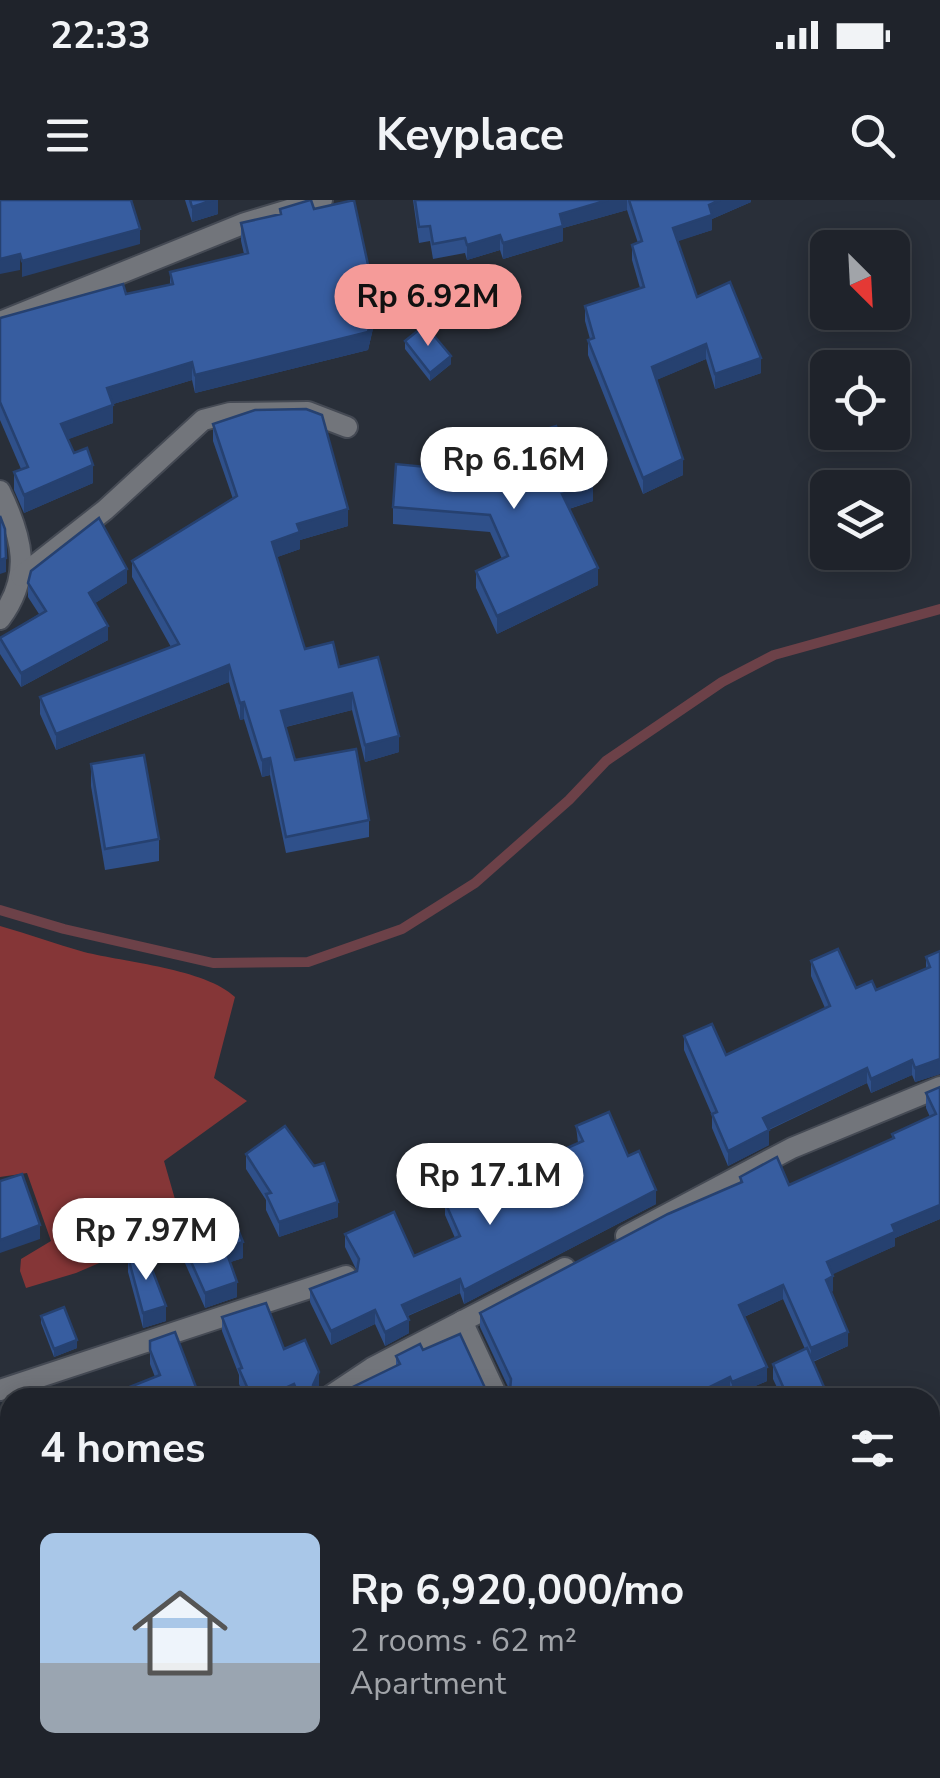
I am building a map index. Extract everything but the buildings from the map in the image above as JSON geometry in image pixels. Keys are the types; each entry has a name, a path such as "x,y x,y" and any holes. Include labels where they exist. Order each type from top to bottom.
{"street":[{"path":"0,322 245,224 322,200"},
{"path":"22,576 105,510 203,420 230,413 308,412 348,428"},
{"path":"0,491 21,548 22,576 14,600 0,618"},
{"path":"342,1388 372,1368 792,1148 940,1087"},
{"path":"6,1388 346,1276"},
{"path":"462,1322 493,1388"}],"shaded area":[{"path":"0,926 84,952 185,973 222,987 235,997 214,1078 247,1101 164,1161 183,1227 76,1273 26,1288 20,1271 21,1259 51,1241 27,1173 0,1177"}],"waterway":[{"path":"0,910 213,963 308,962 402,929 475,883 569,800 606,761 722,682 774,655 940,609"}]}
